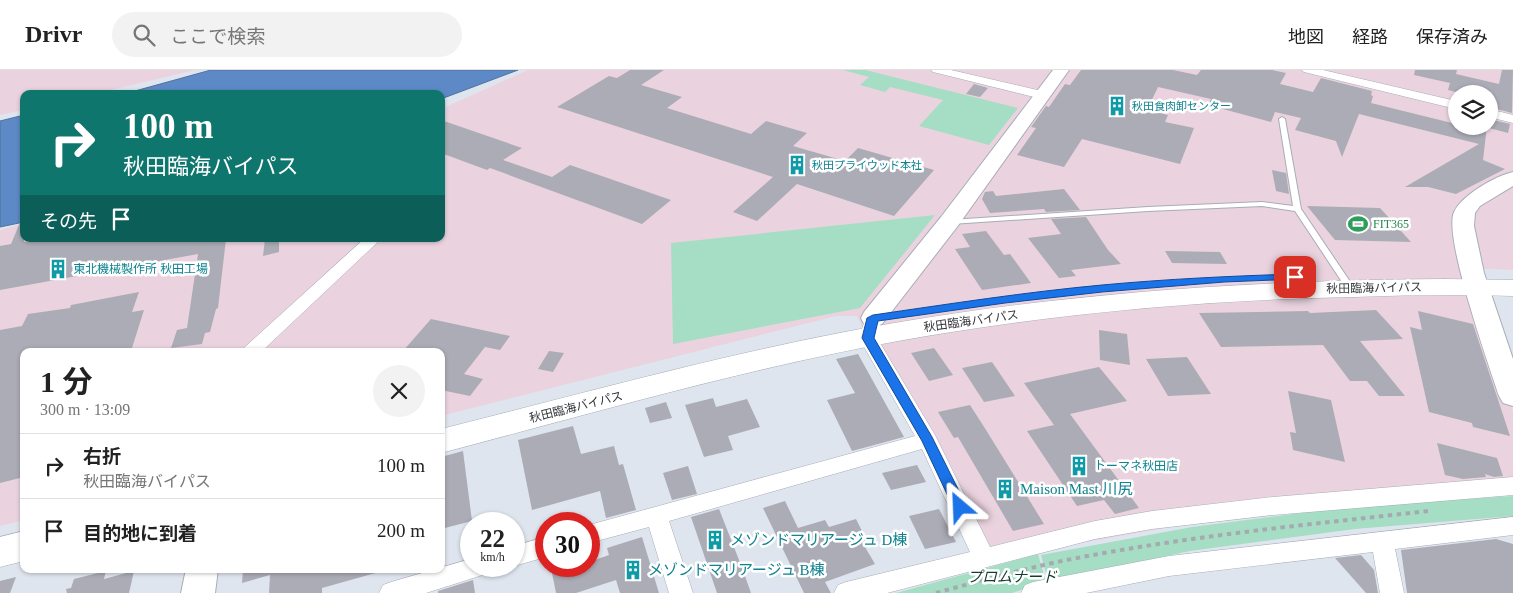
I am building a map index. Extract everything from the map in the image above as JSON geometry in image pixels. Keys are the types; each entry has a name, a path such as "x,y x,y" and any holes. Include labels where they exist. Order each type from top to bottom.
{"highway":[{"name":"秋田臨海バイパス","path":"445,421 687,360 870,328 962,321 1151,298 1346,282 1475,280 1513,274"},
{"name":"秋田臨海バイパス","path":"1475,280 1513,288"},
{"name":"秋田臨海バイパス","path":"445,440 764,359 870,328"},
{"path":"0,532 20,527"},
{"path":"0,552 20,547"}],"street":[{"path":"937,70 1042,95"},
{"path":"984,557 928,440 870,328 1061,70"},
{"path":"1308,70 1448,103"},
{"path":"1498,115 1513,119"},
{"path":"1513,178 1474,202 1465,212 1462,223 1466,249 1475,280 1513,396"},
{"path":"254,348 370,242"},
{"path":"600,531 928,440"},
{"path":"846,593 1096,530 1152,520 1274,506 1513,486"},
{"path":"656,514 681,593"},
{"path":"1033,593 1168,566 1513,526"},
{"path":"1382,540 1392,593"},
{"path":"391,593 460,572"},
{"path":"198,593 201,573"}],"lane":[{"path":"1282,119 1297,209 1346,282"},
{"path":"949,222 1148,208 1243,204 1262,204 1297,209"}],"path":[{"path":"936,593 966,584 1088,557 1234,534 1438,510"}],"shaded area":[{"path":"0,70 195,70 111,90 20,90 20,111 0,115"},
{"path":"528,70 1513,70 1513,270 1466,268 1513,411 1513,492 1259,511 976,562 857,316 836,316 445,415 445,348 20,348 20,521 0,526 0,230 20,225 20,242 445,242 445,107"}],"green space":[{"path":"843,70 865,70 1018,108 989,145 919,126 943,100 890,87 885,92 860,85 869,77"},
{"path":"935,215 860,308 673,344 671,243"},
{"name":"プロムナード","path":"1513,496 1513,516 1355,529 1190,551 1048,581 1041,555 1192,527 1349,507"},
{"name":"プロムナード","path":"1038,554 1046,582 1012,593 896,593"}],"water":[{"path":"211,70 518,70 445,97 445,90 138,90"},
{"path":"20,116 20,223 0,227 0,121"}],"building":[{"name":"秋田プライウッド本社","path":"630,70 664,70 641,85 682,97 667,108 751,134 766,121 807,133 793,146 845,161 858,148 934,170 894,216 797,184 757,221 733,212 773,177 557,107 609,76 617,78"},
{"path":"1081,70 1173,70 1197,75 1201,70 1272,70 1286,73 1280,84 1313,92 1321,78 1372,91 1371,103 1448,122 1448,135 1486,135 1483,160 1505,169 1456,194 1428,187 1405,187 1479,144 1359,114 1342,157 1336,141 1295,130 1301,118 1275,112 1271,122 1208,105 1211,99 1158,87 1147,110 1168,115 1165,122 1194,128 1180,164 1082,139 1064,167 1017,155 1036,128 1031,127 1046,106 1049,107 1065,84 1070,85"},
{"path":"1415,70 1457,70 1456,74 1499,84 1502,70 1513,70 1512,113 1498,109 1498,85 1449,85 1450,83 1414,75"},
{"path":"974,84 988,88 980,97 966,94"},
{"path":"445,121 522,148 503,160 552,177 570,165 671,200 642,224 490,168 487,170 445,154"},
{"path":"1498,121 1510,124 1508,133 1498,130"},
{"path":"1272,170 1286,173 1289,194 1276,191"},
{"path":"1064,189 1080,210 1046,212 1044,209 990,213 982,199 985,192 993,191 996,196"},
{"name":"FIT365","path":"1307,206 1380,208 1411,242 1335,240"},
{"path":"1086,217 1108,250 1121,264 1071,270 1076,276 1059,278 1028,238 1061,234 1051,219"},
{"name":"東北機械製作所 秋田工場","path":"20,223 20,242 226,242 218,308 216,309 210,332 205,333 202,344 171,348 177,330 187,328 198,254 0,290 0,246 11,244"},
{"path":"986,231 1004,255 1010,254 1031,283 982,290 955,249 970,247 962,234"},
{"path":"265,242 279,242 279,252 263,256"},
{"path":"1165,251 1220,252 1227,264 1172,263"},
{"path":"139,292 132,312 144,310 132,348 20,348 20,478 0,483 0,330 22,326 28,314 70,308 71,305"},
{"path":"1376,310 1403,339 1360,341 1405,396 1379,396 1367,381 1350,381 1323,345 1221,347 1199,313 1308,311 1310,313"},
{"path":"1418,311 1473,324 1510,436 1473,427 1472,423 1429,412 1410,327 1422,330"},
{"path":"431,319 510,336 500,350 485,347 464,374 483,379 470,396 445,391 445,348 406,348"},
{"path":"1099,330 1127,334 1130,365 1100,360"},
{"path":"934,348 953,375 929,381 911,353"},
{"path":"549,351 564,353 553,372 538,369"},
{"path":"858,354 904,437 852,451 827,400 855,393 836,359"},
{"path":"1187,357 1211,394 1168,396 1146,359"},
{"path":"992,362 1015,396 984,402 962,368"},
{"path":"1099,367 1127,401 1070,414 1139,508 1115,514 1104,500 1077,506 1027,431 1054,425 1024,383"},
{"path":"1288,391 1331,400 1345,462 1293,450 1290,432 1296,433"},
{"path":"713,398 716,407 747,399 760,427 728,436 733,450 704,457 685,405"},
{"path":"666,402 672,418 650,423 645,408"},
{"name":"Maison Mast 川尻","path":"970,405 1044,524 1013,531 958,437 954,438 938,412"},
{"path":"573,426 581,454 614,446 619,465 623,464 636,510 606,518 600,491 532,510 518,440"},
{"path":"1437,443 1497,458 1503,476 1494,477 1485,474 1486,477 1463,479 1445,475"},
{"path":"463,451 471,512 460,512 460,524 445,528 445,456"},
{"path":"917,465 926,482 891,490 882,473"},
{"path":"688,466 697,494 672,500 663,473"},
{"path":"785,501 798,528 825,520 829,527 856,519 867,541 862,542 875,564 825,582 831,593 804,593 763,508"},
{"name":"メゾンドマリアージュ D棟","path":"719,509 751,593 717,593 691,517"},
{"path":"939,509 956,542 925,549 909,516"},
{"name":"メゾンドマリアージュ B棟","path":"642,537 659,593 620,593 616,580 576,593 556,593 553,577 600,577 600,558 609,555 607,548"},
{"path":"1496,539 1513,544 1513,593 1407,593 1401,550"},
{"path":"1361,555 1374,570 1378,593 1366,593 1335,558"},
{"path":"98,573 106,573 104,579 134,573 129,593 67,593 66,589 71,588 74,579"},
{"path":"243,573 375,573 322,588 322,593 269,593 270,575 242,583"},
{"path":"16,577 10,593 0,593 0,581"},
{"path":"473,580 475,593 438,593 438,591"}],"place":[{"name":"秋田食肉卸センター","path":"1117,106"},
{"name":"秋田プライウッド本社","path":"797,165"},
{"name":"FIT365","path":"1358,224"},
{"name":"東北機械製作所 秋田工場","path":"58,269"},
{"name":"トーマネ秋田店","path":"1079,466"},
{"name":"Maison Mast 川尻","path":"1005,489"},
{"name":"メゾンドマリアージュ D棟","path":"715,540"},
{"name":"メゾンドマリアージュ B棟","path":"633,570"}],"route":[{"path":"960,507 928,440 868,338 873,318 1005,299 1102,288 1224,279 1295,277"}]}
